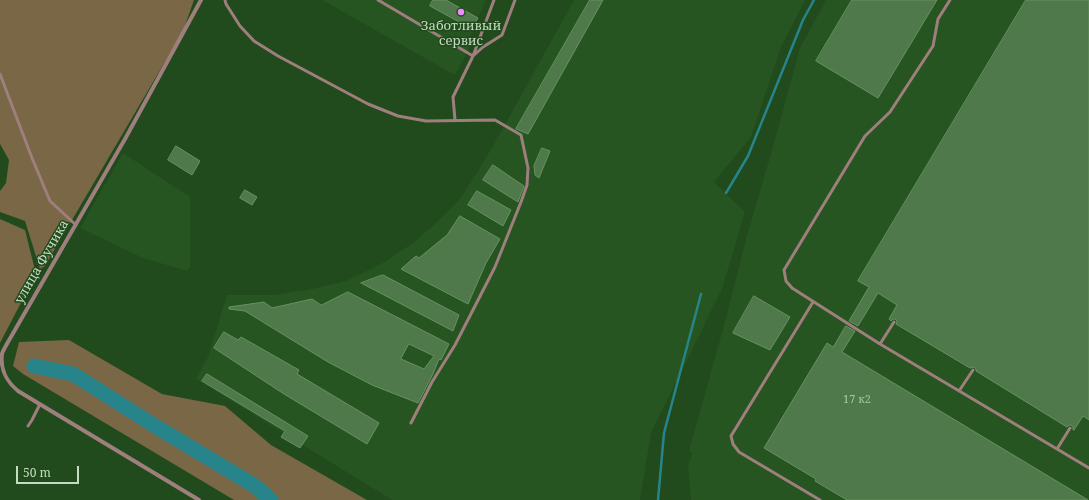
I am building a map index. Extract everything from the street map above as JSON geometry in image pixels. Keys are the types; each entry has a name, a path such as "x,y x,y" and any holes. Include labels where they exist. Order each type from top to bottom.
{"street":[{"name":"улица Фучика","path":"199,500 18,391 8,383 1,365 2,354 8,342 125,140 201,0"}],"lane":[{"path":"225,0 240,26 254,41 278,56 368,104 398,116 426,121 495,120 521,135 528,168 527,185 495,267 455,345 432,382 411,424"},
{"path":"378,0 473,56"},
{"path":"455,120 453,97 473,56 492,0"},
{"path":"473,56 483,47 502,35 515,0"},
{"path":"950,0 938,19 933,46 890,112 865,136 784,270 786,281 792,288 812,302 880,344 1089,468"},
{"path":"0,74 32,158 50,200 76,225"},
{"path":"812,302 731,436 733,444 739,452 820,500"},
{"path":"880,344 894,322"},
{"path":"959,391 973,370"},
{"path":"28,426 40,404"},
{"path":"1057,449 1070,428"}],"shaded area":[{"path":"0,0 194,0 183,31 45,266 40,269 25,221 0,212 0,191 6,183 9,160 0,144"},
{"path":"322,0 486,0 472,29 470,48 455,75"},
{"path":"574,0 805,0 781,47 751,137 714,182 745,212 722,289 651,433 640,500 392,500 196,379 208,357 227,295 274,295 312,289 346,281 381,264 413,243 460,199 502,130"},
{"path":"826,0 1089,0 1089,500 691,500 688,467 692,453 689,451 745,243 800,48"},
{"path":"123,153 190,197 190,267 187,271 143,258 80,228"},
{"path":"0,219 25,230 36,274 0,343"},
{"path":"69,340 162,394 225,406 271,445 367,500 234,500 23,374 13,366 19,342"}],"building":[{"name":"Заботливый сервис","path":"433,0 446,0 478,18 472,29 430,6"},
{"path":"590,0 603,0 528,134 516,129"},
{"path":"852,0 937,0 878,98 816,61"},
{"path":"1026,0 1089,0 1089,420 1083,416 1074,430 1071,425 1067,427 976,371 974,367 970,368 896,324 897,321 895,319 891,321 889,319 897,305 878,293 858,326 849,321 869,287 858,281"},
{"path":"176,146 200,161 192,175 168,160"},
{"path":"542,148 550,151 539,178 535,175 534,166"},
{"path":"493,165 524,186 518,202 483,180"},
{"path":"245,190 257,197 252,205 240,198"},
{"path":"477,191 511,210 503,226 468,205"},
{"path":"460,216 500,239 486,263 468,304 401,269 416,256 419,258 447,235"},
{"path":"383,275 459,315 453,331 361,283"},
{"path":"348,292 449,344 441,360 439,359 418,403 372,385 328,362 245,311 229,309 229,307 264,302 272,308 312,299 321,305","holes":["409,344 434,356 424,369 401,359"]},
{"path":"754,296 790,317 770,350 733,333"},
{"path":"846,326 855,331 842,352 1088,500 847,500 815,481 816,479 764,448 827,343 833,347"},
{"path":"224,332 238,340 241,337 299,370 297,374 379,423 367,444 284,394 214,348"},
{"path":"207,374 308,436 300,448 281,437 285,431 202,381"}],"waterway":[{"path":"726,193 748,156 803,20 814,0"},
{"path":"658,500 664,433 701,294"},
{"path":"34,366 73,374 155,426 255,486 271,500"}],"place":[{"name":"Заботливый сервис","path":"461,12"}]}
